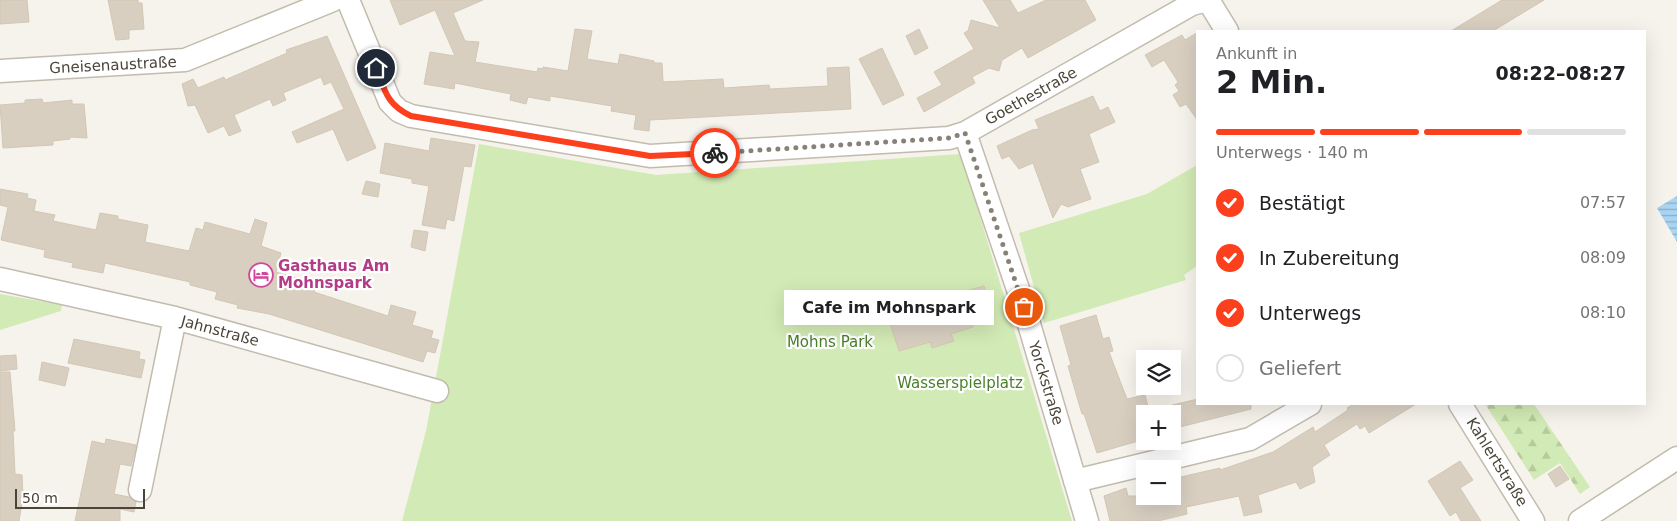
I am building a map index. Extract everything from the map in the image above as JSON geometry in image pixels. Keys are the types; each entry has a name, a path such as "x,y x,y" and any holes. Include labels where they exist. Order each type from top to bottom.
{"street":[{"name":"Gneisenaustraße","path":"0,71 186,60 333,0"},
{"name":"Goethestraße","path":"348,0 390,102 399,111 411,116 650,156 949,138 965,133 1192,4 1207,0"},
{"path":"1207,0 1226,30"},
{"name":"Yorckstraße","path":"965,133 1024,307 1087,521"},
{"name":"Jahnstraße","path":"0,279 175,318 438,391"},
{"path":"140,490 175,318"},
{"path":"1076,481 1250,438 1308,405"},
{"name":"Kahlertstraße","path":"1461,405 1533,521"},
{"path":"1580,521 1677,458"}],"green space":[{"name":"Mohns Park","path":"479,144 656,175 961,154 1072,521 402,521 426,431"},
{"path":"1196,166 1196,267 1184,275 1186,280 1044,323 1019,233 1147,194"},
{"path":"0,294 62,305 61,311 0,330"},
{"path":"1486,405 1535,405 1590,487 1580,494 1560,463 1534,480"}],"water":[{"path":"1677,196 1677,242 1657,208"}],"building":[{"path":"0,0 27,0 29,22 0,24"},
{"path":"108,0 138,0 138,3 142,3 144,29 129,30 129,39 116,40"},
{"path":"390,0 483,0 453,13 465,41 479,42 475,62 537,72 538,68 543,69 543,67 568,71 575,29 592,31 587,59 618,64 620,54 654,61 654,63 662,63 663,82 723,79 724,88 769,85 770,89 828,86 827,68 849,67 851,109 650,120 649,131 634,129 636,115 611,111 612,106 550,96 550,101 528,97 526,104 510,100 511,94 455,83 454,89 424,84 430,52 455,56 435,10 400,25"},
{"path":"983,0 1010,0 1018,13 1046,0 1085,0 1096,20 1028,58 1022,48 1002,60 999,71 989,68 972,77 975,83 924,112 917,98 942,85 934,72 974,49 964,33 968,31 971,20 1000,28"},
{"path":"1502,0 1544,0 1495,30 1453,30"},
{"path":"919,29 928,48 915,55 906,36"},
{"path":"1196,33 1196,118 1186,104 1180,107 1173,95 1179,91 1175,85 1178,82 1164,60 1152,67 1145,55 1182,35 1185,40"},
{"path":"327,36 376,148 347,161 333,129 297,143 292,132 344,109 331,82 324,85 321,77 283,93 286,100 273,106 270,99 234,115 241,131 229,136 224,126 208,133 195,105 188,106 182,84 193,79 198,88 224,77 225,80 287,53 286,50"},
{"path":"882,48 904,95 883,105 859,59"},
{"path":"1093,96 1100,111 1108,107 1115,122 1089,134 1099,162 1080,169 1091,199 1068,207 1061,204 1053,218 1033,163 1019,169 1009,156 1002,159 997,146 1032,130 1039,129 1035,120"},
{"path":"42,99 43,103 72,100 72,104 84,104 87,138 70,137 70,139 53,141 53,145 3,148 0,105 25,103 25,100"},
{"path":"431,138 475,145 471,167 464,166 454,221 447,219 445,229 422,225 429,186 412,183 412,179 380,173 385,143 429,151"},
{"path":"366,181 380,184 378,197 362,194"},
{"path":"0,189 28,194 27,198 36,200 34,211 55,215 53,221 96,230 100,213 118,216 118,219 148,225 145,242 189,251 196,228 203,230 205,222 250,234 255,219 267,223 261,246 281,253 276,272 317,284 314,292 388,316 391,305 416,312 412,325 433,331 431,338 439,340 435,353 427,351 423,362 269,314 237,308 238,305 215,299 217,292 190,285 190,282 105,263 103,273 72,267 73,263 44,257 45,250 1,240 8,207 0,205"},
{"path":"414,230 428,232 425,251 411,247"},
{"path":"984,286 992,313 971,319 973,327 951,334 954,341 932,348 930,342 899,351 889,320 963,298 962,292"},
{"path":"1096,315 1103,339 1109,337 1113,351 1109,352 1127,399 1145,395 1148,405 1136,405 1136,442 1097,453 1084,414 1082,414 1068,366 1071,365 1060,326"},
{"path":"74,339 140,352 139,359 145,360 141,378 68,363"},
{"path":"16,355 17,369 0,371 0,356"},
{"path":"42,362 69,368 65,386 39,380"},
{"path":"0,372 10,372 15,431 13,431 15,474 22,475 23,497 19,521 0,521"},
{"path":"1196,399 1196,405 1251,405 1251,409 1181,427 1181,405 1172,405"},
{"path":"1352,405 1414,405 1369,433 1365,426 1360,429 1357,424 1324,445 1330,455 1312,467 1315,482 1300,489 1296,482 1258,495 1262,512 1244,516 1239,496 1186,507 1187,514 1158,521 1110,521 1104,496 1126,488 1128,496 1136,496 1136,505 1181,505 1181,477 1220,468 1220,470 1273,452 1313,427 1315,432 1348,410 1347,408"},
{"path":"106,439 136,445 131,466 120,464 114,494 129,497 136,502 134,512 120,509 120,521 75,521 92,441 105,444"},
{"path":"1460,461 1473,480 1460,488 1481,521 1461,521 1456,512 1450,516 1428,481"},
{"path":"1560,466 1569,479 1556,487 1548,474"}],"way so far":[{"path":"715,153 949,138 965,133 1024,307"}],"place":[{"name":"Gasthaus Am Mohnspark","path":"261,275"},
{"name":"Cafe im Mohnspark","path":"1024,307"}],"route":[{"path":"376,68 390,102 399,111 411,116 650,156 715,153"}],"park label":[{"name":"Wasserspielplatz","path":"960,383"}]}
